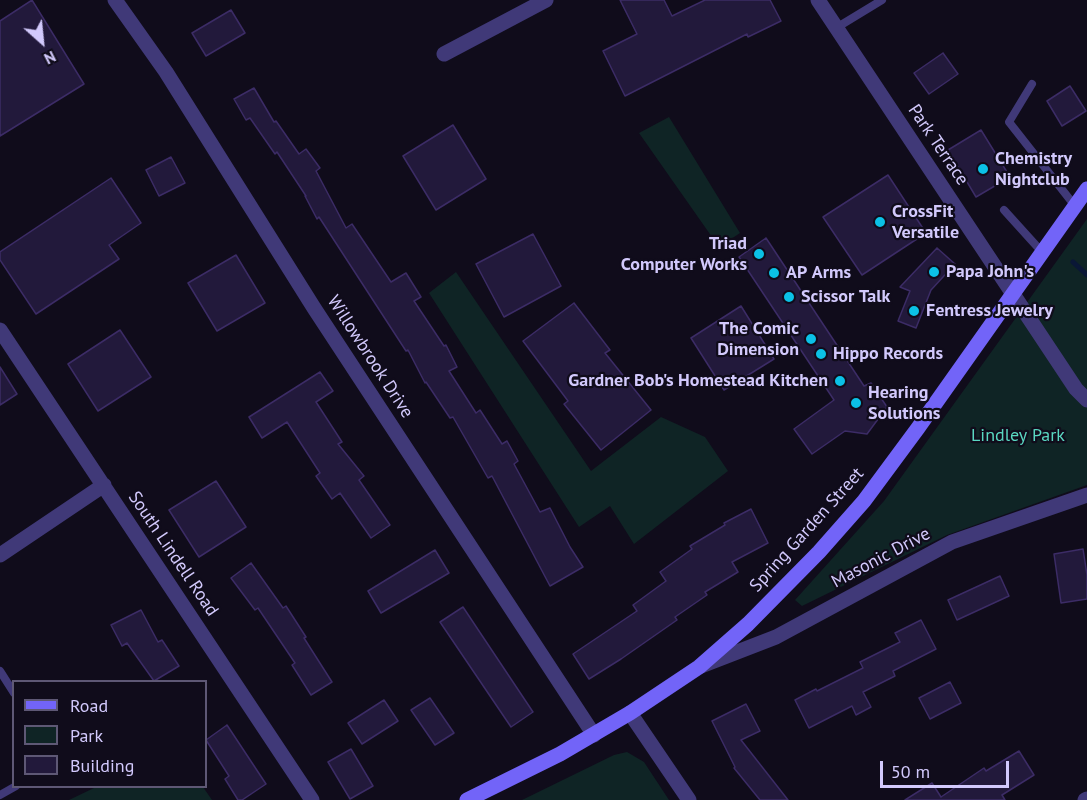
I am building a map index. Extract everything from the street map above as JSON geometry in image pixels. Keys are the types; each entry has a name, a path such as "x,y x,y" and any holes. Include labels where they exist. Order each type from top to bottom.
{"main road":[{"name":"Spring Garden Street","path":"466,800 560,754 630,713 699,667 748,624 819,552 864,501 1087,189"}],"street":[{"name":"Willowbrook Drive","path":"115,0 166,72 314,308 594,735"},
{"path":"444,54 546,0"},
{"name":"Park Terrace","path":"818,0 1076,389 1087,400"},
{"name":"South Lindell Road","path":"0,330 312,800"},
{"path":"0,555 104,485"},
{"name":"Masonic Drive","path":"699,667 776,637 952,542 1087,495"},
{"path":"630,713 689,800"}],"lane":[{"path":"836,28 882,0"},
{"path":"1032,84 1009,122 1075,206"},
{"path":"1005,210 1042,252"},
{"path":"0,671 12,690"}],"green space":[{"path":"669,117 740,233 719,247 639,133"},
{"name":"Lindley Park","path":"1087,219 1087,485 947,535 802,606 795,600 884,501"},
{"path":"456,272 591,471 661,417 705,437 728,471 634,544 610,506 579,527 429,293"},
{"path":"627,752 644,762 669,800 522,800 614,755"},
{"path":"94,788 204,788 212,800 69,800"}],"building":[{"path":"32,0 84,84 0,136 0,21"},
{"path":"620,0 664,0 672,16 705,0 770,0 781,21 748,37 747,34 625,96 603,51 637,34"},
{"path":"231,10 245,33 206,56 192,33"},
{"path":"943,53 958,74 929,94 914,73"},
{"path":"1070,86 1086,111 1062,126 1047,101"},
{"path":"254,88 274,122 276,121 299,154 306,149 320,168 316,171 346,228 352,224 391,282 406,273 421,297 414,301 444,346 446,345 457,367 449,371 476,413 480,410 502,444 507,441 518,461 514,464 540,512 550,508 583,567 550,586 492,476 488,478 453,417 450,418 425,383 408,350 406,351 319,217 317,219 306,196 277,152 275,154 250,118 246,120 234,99"},
{"path":"453,125 486,179 436,210 403,156"},
{"path":"981,130 1010,177 976,197 948,150"},
{"path":"171,157 185,183 159,196 146,170"},
{"path":"888,175 926,233 862,275 823,217"},
{"path":"111,178 141,223 109,245 119,259 36,314 0,260 0,252"},
{"path":"533,234 561,286 504,317 476,264"},
{"path":"766,238 864,386 871,383 887,407 867,434 845,431 812,454 794,429 834,400 739,257"},
{"path":"937,248 955,264 931,290 916,328 898,321 910,291 900,287"},
{"path":"236,255 265,303 217,331 188,283"},
{"path":"574,303 610,350 605,353 651,410 601,450 564,404 568,401 523,341"},
{"path":"741,306 774,359 724,390 691,338"},
{"path":"120,330 151,377 98,411 68,364"},
{"path":"0,367 17,394 0,405"},
{"path":"320,372 333,391 316,402 342,442 338,444 364,476 359,480 390,525 371,538 340,493 332,499 316,476 320,473 287,422 262,438 249,417"},
{"path":"216,481 246,527 199,557 169,510"},
{"path":"751,509 768,543 732,562 738,572 705,592 707,595 675,617 677,620 589,679 573,654 637,611 633,605 666,581 660,572 692,549 690,546 725,525 724,523"},
{"path":"1083,549 1087,575 1087,599 1061,603 1054,554"},
{"path":"435,550 449,573 381,613 368,591"},
{"path":"251,563 283,608 286,606 332,682 311,695 292,665 295,663 258,608 255,610 231,578"},
{"path":"1000,576 1009,596 957,620 948,600"},
{"path":"463,607 533,712 511,727 440,622"},
{"path":"141,610 158,642 162,640 179,666 153,680 127,643 122,646 111,625"},
{"path":"921,620 936,649 893,671 895,676 863,692 871,707 856,715 852,706 809,728 795,700 863,668 860,662 900,642 895,633"},
{"path":"950,682 961,703 930,719 919,698"},
{"path":"430,698 454,733 435,745 411,710"},
{"path":"384,700 398,721 362,744 348,723"},
{"path":"746,704 760,731 741,740 788,800 760,800 734,768 712,721"},
{"path":"227,725 266,784 242,800 238,800 225,779 229,776 207,739"},
{"path":"351,749 373,786 350,799 328,762"},
{"path":"1019,751 1034,775 1002,795 1005,800 905,800 932,783 941,797 984,768 986,771"}],"waterway":[{"path":"1073,262 1087,275"}],"place":[{"name":"Chemistry Nightclub","path":"983,169"},
{"name":"CrossFit Versatile","path":"880,222"},
{"name":"Triad Computer Works","path":"759,254"},
{"name":"Papa John's","path":"934,272"},
{"name":"AP Arms","path":"774,273"},
{"name":"Scissor Talk","path":"789,297"},
{"name":"Fentress Jewelry","path":"914,311"},
{"name":"The Comic Dimension","path":"811,339"},
{"name":"Hippo Records","path":"821,354"},
{"name":"Gardner Bob's Homestead Kitchen","path":"840,381"},
{"name":"Hearing Solutions","path":"856,403"}]}
